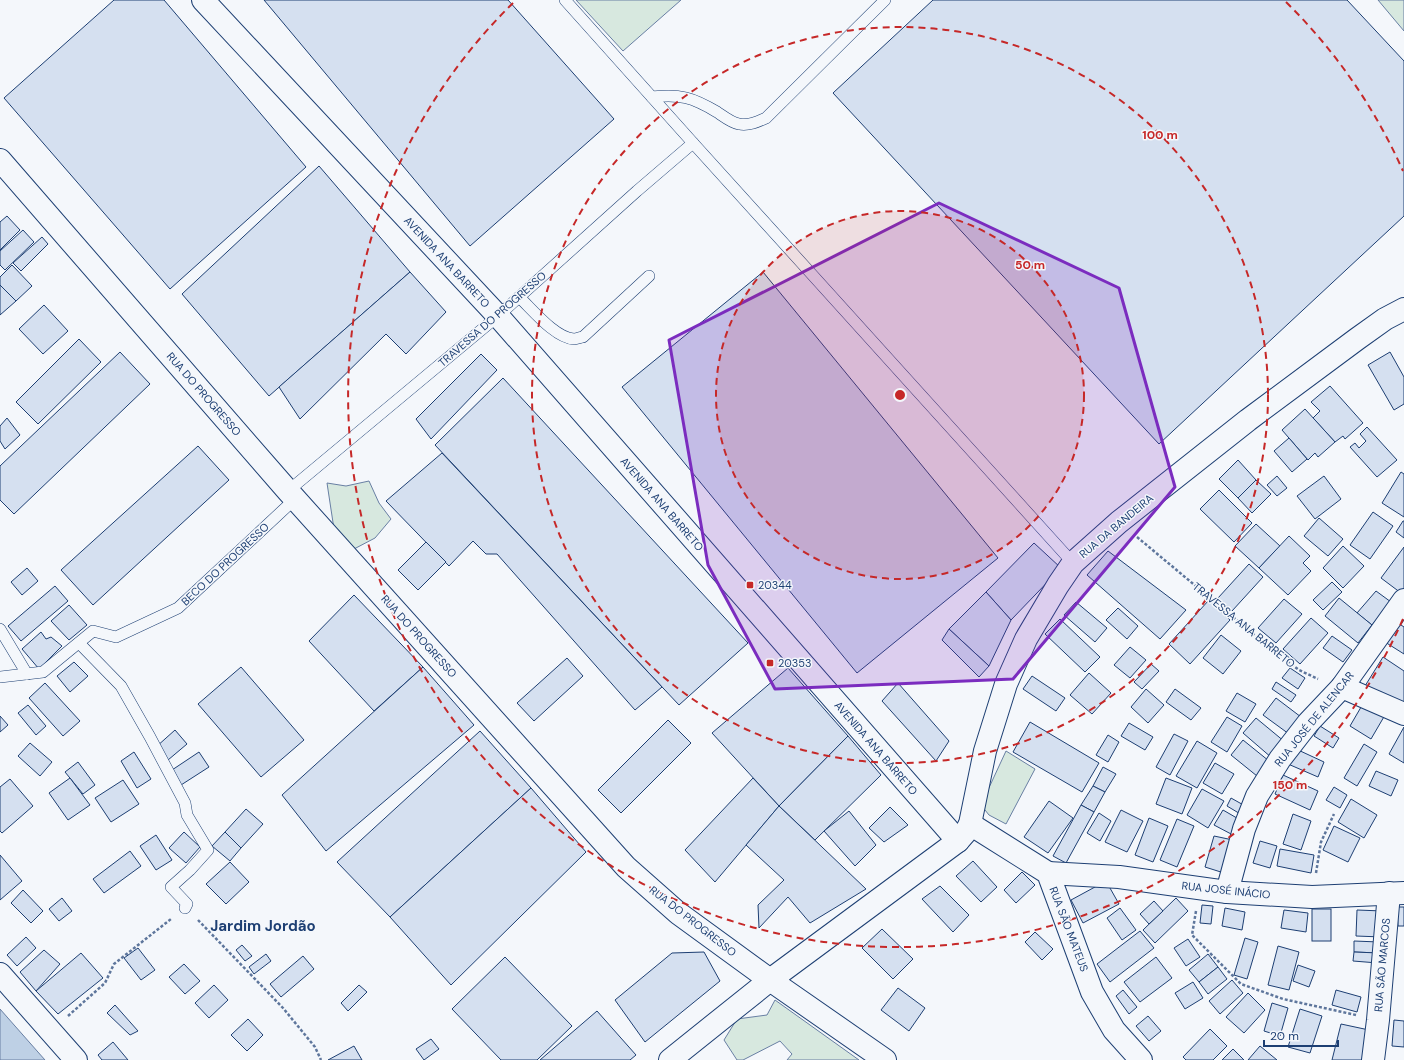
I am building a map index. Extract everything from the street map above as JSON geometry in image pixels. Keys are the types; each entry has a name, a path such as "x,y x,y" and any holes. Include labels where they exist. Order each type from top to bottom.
{"street":[{"name":"AVENIDA ANA BARRETO","path":"203,0 498,316 964,833"},
{"name":"RUA DO PROGRESSO","path":"0,160 291,495 626,867 678,913 770,980 885,1060"},
{"name":"RUA DA BANDEIRA","path":"964,833 985,751 1006,684 1026,639 1073,563 1119,522 1248,420 1394,321 1404,309"},
{"name":"RUA JOSÉ DE ALENCAR","path":"1227,892 1244,829 1257,796 1280,759 1308,723 1342,687 1404,600"},
{"path":"1342,687 1404,714"},
{"name":"RUA SÃO MATEUS","path":"964,833 1048,873 1092,992 1114,1030 1141,1060"},
{"path":"670,1060 770,980 964,833"},
{"name":"RUA JOSÉ INÁCIO","path":"1048,873 1119,877 1227,892 1312,897 1396,893"},
{"name":"RUA SÃO MARCOS","path":"1373,1060 1396,893"},
{"path":"0,974 76,1060"}],"lane":[{"path":"565,0 1073,563"},
{"path":"652,97 672,95 687,98 704,105 738,124 753,123 766,118 885,0"},
{"name":"TRAVESSA DO PROGRESSO","path":"291,495 498,316 637,191 693,143"},
{"path":"519,297 554,330 564,336 574,339 583,337 650,276"},
{"name":"BECO DO PROGRESSO","path":"0,677 43,672 93,632 116,638 178,608 291,495"},
{"path":"0,630 27,674"},
{"path":"79,643 121,686 185,803 187,815 208,850 190,870 171,887 187,904 185,908"}],"path":[{"name":"TRAVESSA ANA BARRETO","path":"1119,522 1270,648 1299,670 1318,679 1342,687"},
{"path":"1312,897 1322,842 1334,814"},
{"path":"1200,889 1192,935 1241,984 1283,999 1378,1020"},
{"path":"50,1031 105,983 114,964 185,908 207,928 283,1008 315,1047 322,1060"}],"highlighted area":[{"path":"939,203 1119,288 1175,487 1013,679 775,689 708,565 669,340"}],"shaded area":[{"path":"576,0 681,0 623,51"},
{"path":"1378,0 1404,0 1404,31"},
{"path":"369,481 379,503 391,519 375,538 354,549 334,529 327,483 346,486"},
{"path":"1006,751 1035,769 1006,824 989,815 981,805"},
{"path":"775,1000 859,1060 787,1060 792,1054 780,1041 743,1060 737,1060 724,1040 737,1019 767,1015"}],"water":[{"path":"0,1009 45,1060 0,1060"}],"building":[{"path":"114,0 164,0 306,167 170,289 4,98"},
{"path":"264,0 508,0 614,119 470,246"},
{"path":"933,0 1347,0 1404,61 1404,216 1159,444 833,93"},
{"path":"319,166 410,272 269,396 182,294"},
{"path":"7,216 20,230 0,250 0,222"},
{"path":"23,230 34,242 5,270 0,265 0,251"},
{"path":"42,237 48,244 21,271 13,263"},
{"path":"12,265 32,286 16,301 0,285 0,277"},
{"path":"410,272 446,312 406,354 386,334 300,419 279,387"},
{"path":"763,272 998,558 857,673 622,387"},
{"path":"0,285 16,301 0,315"},
{"path":"44,305 68,331 43,354 19,329"},
{"path":"79,339 101,362 38,424 16,402"},
{"path":"120,352 150,384 14,514 0,500 0,466"},
{"path":"1390,352 1404,377 1404,404 1394,410 1368,365"},
{"path":"481,354 497,370 431,439 416,419"},
{"path":"503,378 748,643 679,705 435,445"},
{"path":"1330,386 1363,423 1345,439 1343,436 1335,442 1313,418 1320,411 1311,402"},
{"path":"1305,409 1335,442 1318,457 1315,453 1308,460 1282,430"},
{"path":"7,418 20,435 5,449 0,441 0,426"},
{"path":"1367,427 1397,460 1377,477 1350,447 1355,443 1359,448 1366,441 1360,434"},
{"path":"1289,438 1307,459 1292,472 1274,451"},
{"path":"198,446 229,480 93,605 61,570"},
{"path":"442,453 662,687 635,710 497,554 486,554 473,541 449,566 386,501"},
{"path":"1238,460 1256,480 1238,498 1219,479"},
{"path":"1401,472 1404,474 1404,517 1382,503"},
{"path":"1277,476 1287,488 1277,496 1267,485"},
{"path":"1324,476 1341,499 1315,519 1297,496"},
{"path":"1256,480 1271,494 1252,513 1238,498"},
{"path":"1219,490 1252,523 1234,542 1200,509"},
{"path":"1373,512 1393,526 1370,559 1350,545"},
{"path":"1319,518 1343,539 1328,556 1304,536"},
{"path":"1404,521 1404,538 1396,532"},
{"path":"1256,524 1280,546 1259,568 1235,546"},
{"path":"1289,536 1310,556 1303,563 1311,571 1288,595 1259,568"},
{"path":"426,542 446,562 418,590 398,570"},
{"path":"1034,543 1061,568 1011,620 986,592"},
{"path":"1343,546 1364,566 1343,588 1323,568"},
{"path":"1404,547 1404,589 1401,593 1381,578"},
{"path":"1108,551 1186,610 1160,639 1087,575"},
{"path":"1249,564 1263,577 1232,611 1218,598"},
{"path":"27,568 38,581 22,595 11,582"},
{"path":"1332,582 1342,592 1323,610 1313,600"},
{"path":"55,586 68,601 21,641 8,626"},
{"path":"1376,591 1391,602 1372,625 1357,613"},
{"path":"986,592 1011,620 989,666 949,629"},
{"path":"354,595 423,667 374,711 309,641"},
{"path":"1339,598 1372,625 1358,643 1325,616"},
{"path":"1284,599 1302,614 1276,643 1258,628"},
{"path":"1209,600 1230,620 1190,664 1169,644"},
{"path":"1076,602 1107,628 1095,642 1064,615"},
{"path":"69,605 87,625 69,640 51,621"},
{"path":"1118,608 1138,626 1127,639 1106,620"},
{"path":"1311,618 1328,633 1300,664 1283,649"},
{"path":"1060,619 1100,657 1085,672 1045,634"},
{"path":"1398,623 1404,627 1404,654 1385,642"},
{"path":"949,629 989,666 979,677 942,640"},
{"path":"41,632 46,639 51,637 62,646 39,669 22,649"},
{"path":"1221,635 1241,651 1223,674 1203,658"},
{"path":"1332,636 1352,650 1343,662 1323,648"},
{"path":"1130,647 1146,660 1130,678 1114,665"},
{"path":"1383,657 1404,671 1404,710 1365,686"},
{"path":"567,658 583,676 534,721 517,703"},
{"path":"74,662 88,676 70,692 57,676"},
{"path":"1151,664 1159,671 1142,689 1134,682"},
{"path":"241,667 304,740 261,777 198,704"},
{"path":"423,667 474,725 326,851 282,795"},
{"path":"788,668 848,736 779,806 712,733"},
{"path":"1290,668 1305,678 1298,689 1282,678"},
{"path":"1089,673 1111,693 1092,714 1070,695"},
{"path":"1032,676 1065,698 1056,711 1023,689"},
{"path":"1276,682 1296,695 1291,702 1272,689"},
{"path":"45,683 80,721 63,736 29,698"},
{"path":"898,683 949,741 936,761 882,701"},
{"path":"1146,689 1164,705 1148,723 1131,707"},
{"path":"1175,689 1201,708 1191,720 1166,702"},
{"path":"1237,693 1256,704 1245,722 1226,711"},
{"path":"1276,698 1301,717 1289,734 1263,715"},
{"path":"1364,702 1385,715 1371,739 1350,726"},
{"path":"28,705 46,726 36,735 18,713"},
{"path":"0,716 8,725 0,732"},
{"path":"1227,717 1242,726 1227,752 1211,742"},
{"path":"1256,718 1285,742 1272,758 1243,733"},
{"path":"668,720 691,743 621,813 598,790"},
{"path":"1030,722 1099,763 1082,792 1013,752"},
{"path":"1129,723 1153,737 1145,750 1121,736"},
{"path":"1320,726 1339,738 1333,748 1314,736"},
{"path":"1404,727 1404,763 1389,754"},
{"path":"175,730 187,744 168,760 156,747"},
{"path":"480,731 531,788 390,917 337,862"},
{"path":"1174,734 1188,741 1170,775 1156,767"},
{"path":"1108,735 1119,742 1108,762 1096,755"},
{"path":"848,736 881,775 815,840 779,806"},
{"path":"1243,740 1269,761 1257,776 1231,755"},
{"path":"1197,741 1217,753 1197,788 1176,776"},
{"path":"30,743 52,762 40,776 18,756"},
{"path":"1364,744 1377,752 1357,786 1344,778"},
{"path":"1296,749 1324,762 1318,777 1288,764"},
{"path":"134,752 151,779 137,788 121,761"},
{"path":"199,752 209,767 181,785 172,770"},
{"path":"78,762 95,785 83,794 65,772"},
{"path":"1215,763 1234,774 1222,794 1203,783"},
{"path":"1103,767 1116,774 1105,792 1093,786"},
{"path":"1376,771 1398,780 1391,796 1369,786"},
{"path":"1283,775 1318,791 1310,810 1275,794"},
{"path":"70,778 90,805 68,820 49,793"},
{"path":"753,778 779,806 715,882 685,850"},
{"path":"1166,778 1192,788 1182,814 1156,804"},
{"path":"10,779 33,806 2,833 0,831 0,787"},
{"path":"123,780 139,804 111,822 95,798"},
{"path":"1093,786 1105,792 1094,812 1081,805"},
{"path":"1334,787 1347,795 1340,808 1326,800"},
{"path":"531,788 586,852 451,985 390,917"},
{"path":"1202,789 1224,801 1208,828 1187,815"},
{"path":"1231,798 1247,807 1242,815 1227,806"},
{"path":"1351,799 1377,815 1364,838 1338,822"},
{"path":"1049,801 1073,818 1048,853 1024,837"},
{"path":"1081,805 1094,812 1066,863 1053,856"},
{"path":"779,806 866,889 810,923 788,897 759,928 758,905 784,880 746,845"},
{"path":"890,807 908,825 884,842 869,828"},
{"path":"246,809 263,824 241,848 225,832"},
{"path":"1121,810 1143,821 1127,852 1105,842"},
{"path":"1223,810 1242,821 1233,835 1214,825"},
{"path":"849,811 876,845 855,866 824,831"},
{"path":"1099,813 1111,821 1100,841 1087,833"},
{"path":"1293,814 1311,821 1301,850 1283,844"},
{"path":"1149,818 1168,826 1153,862 1135,855"},
{"path":"1177,819 1194,826 1177,867 1160,860"},
{"path":"1334,826 1360,838 1348,862 1323,850"},
{"path":"184,832 200,847 186,863 169,848"},
{"path":"225,832 241,848 230,861 212,846"},
{"path":"156,835 172,860 156,870 140,846"},
{"path":"1214,836 1233,840 1224,873 1205,867"},
{"path":"1260,841 1277,846 1270,868 1253,863"},
{"path":"1280,849 1314,855 1311,873 1277,866"},
{"path":"130,851 141,866 104,893 93,879"},
{"path":"0,855 22,881 0,900"},
{"path":"973,861 997,887 981,902 956,876"},
{"path":"230,862 249,882 226,904 206,884"},
{"path":"1022,872 1035,885 1016,903 1004,890"},
{"path":"1106,881 1119,904 1083,923 1071,900"},
{"path":"940,886 969,915 953,932 922,899"},
{"path":"23,890 43,911 31,923 11,903"},
{"path":"62,898 72,911 59,921 49,909"},
{"path":"1176,898 1188,911 1155,943 1143,930"},
{"path":"1154,901 1163,911 1149,924 1140,914"},
{"path":"1202,905 1213,906 1211,924 1200,923"},
{"path":"1397,907 1404,907 1404,926 1398,926"},
{"path":"1120,908 1136,930 1122,940 1107,918"},
{"path":"1225,908 1245,912 1242,930 1222,926"},
{"path":"1312,909 1331,909 1331,941 1312,941"},
{"path":"1284,910 1308,913 1306,932 1281,928"},
{"path":"1357,910 1383,911 1382,937 1356,936"},
{"path":"882,929 913,959 893,979 862,948"},
{"path":"1140,931 1154,948 1110,982 1097,964"},
{"path":"1035,932 1053,949 1042,960 1025,942"},
{"path":"26,937 36,948 17,966 7,955"},
{"path":"1245,938 1258,942 1247,979 1234,975"},
{"path":"1188,939 1200,957 1186,966 1174,948"},
{"path":"1354,941 1379,942 1379,953 1354,952"},
{"path":"242,945 252,956 245,961 236,950"},
{"path":"1278,946 1299,952 1289,990 1268,985"},
{"path":"138,948 155,970 141,980 124,958"},
{"path":"44,950 60,964 36,991 20,972"},
{"path":"704,952 720,981 645,1042 615,1000 672,953"},
{"path":"1354,952 1379,953 1378,963 1353,961"},
{"path":"81,953 103,978 58,1014 36,991"},
{"path":"266,954 271,961 254,974 249,967"},
{"path":"1208,954 1218,967 1199,982 1189,970"},
{"path":"303,956 314,969 281,997 270,984"},
{"path":"505,957 572,1026 537,1060 501,1060 452,1009"},
{"path":"1156,957 1172,978 1140,1002 1124,982"},
{"path":"184,964 200,981 185,994 169,977"},
{"path":"1298,965 1315,971 1309,987 1293,981"},
{"path":"1218,967 1227,979 1208,994 1199,982"},
{"path":"1232,980 1243,993 1220,1014 1209,1001"},
{"path":"1193,982 1203,998 1185,1009 1175,993"},
{"path":"214,985 228,1000 209,1018 195,1003"},
{"path":"359,985 367,992 348,1011 341,1003"},
{"path":"898,988 925,1008 909,1031 881,1010"},
{"path":"1123,990 1137,1007 1129,1014 1116,996"},
{"path":"1336,990 1361,997 1357,1012 1332,1005"},
{"path":"1248,993 1265,1010 1244,1033 1226,1017"},
{"path":"1272,1003 1288,1008 1280,1036 1264,1031"},
{"path":"115,1005 138,1031 130,1035 107,1013"},
{"path":"1300,1009 1322,1016 1310,1053 1288,1047"},
{"path":"597,1011 636,1055 630,1060 540,1060"},
{"path":"1148,1016 1161,1031 1149,1041 1136,1026"},
{"path":"248,1019 263,1035 247,1051 231,1035"},
{"path":"1394,1020 1404,1021 1404,1047 1392,1046"},
{"path":"1341,1024 1369,1030 1362,1060 1332,1060"},
{"path":"1210,1029 1227,1046 1213,1060 1186,1060 1183,1057"},
{"path":"431,1039 439,1049 424,1060 416,1049"},
{"path":"113,1042 128,1060 102,1060 98,1055"},
{"path":"354,1046 362,1060 328,1060"},
{"path":"1260,1046 1277,1060 1248,1060"},
{"path":"1233,1049 1244,1060 1222,1060"}],"place":[{"name":"20344","path":"750,585"},
{"name":"20353","path":"770,663"}],"district":[{"name":"Jardim Jordão","path":"263,926"}]}
